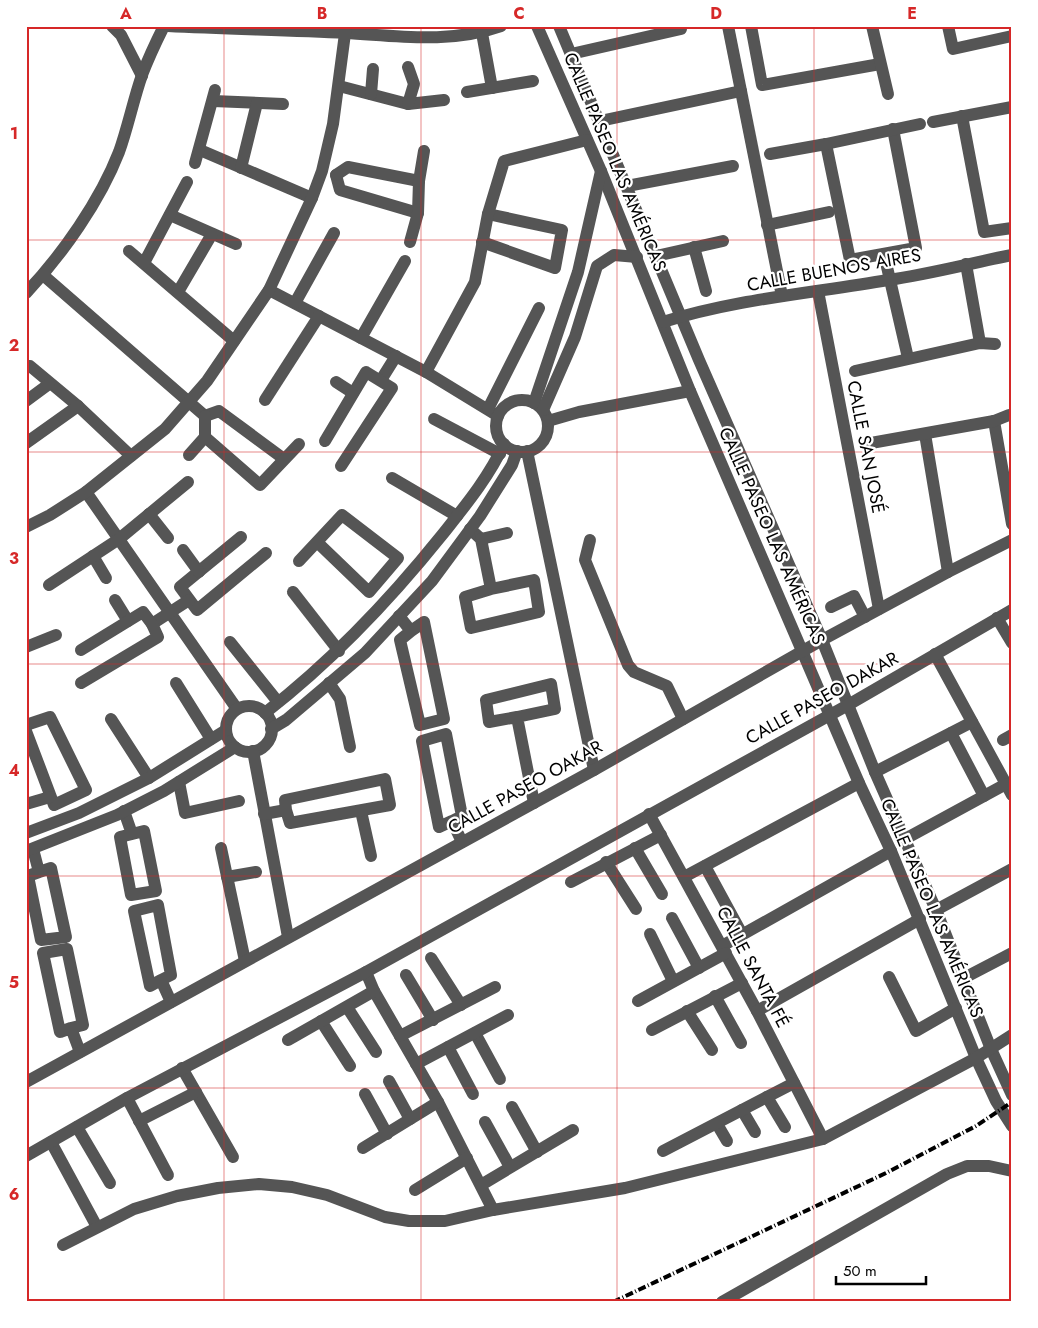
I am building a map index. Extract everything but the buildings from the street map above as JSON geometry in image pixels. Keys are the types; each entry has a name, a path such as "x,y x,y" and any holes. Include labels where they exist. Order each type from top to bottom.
{"street":[{"path":"112,26 121,35 142,76"},
{"path":"26,292 43,276 104,186 121,145 142,76 166,26 346,30 432,39 482,33 501,26"},
{"name":"CALLE PASEO LAS AMÉRICAS","path":"537,26 601,171 690,391 859,783 891,851 976,1058 992,1094 1010,1120"},
{"name":"CALLE PASEO LAS AMÉRICAS","path":"559,26 699,360 822,640 875,772 936,910 991,1049 1010,1090"},
{"path":"728,26 782,296"},
{"path":"751,26 762,85 880,64"},
{"path":"872,26 888,94"},
{"path":"948,26 953,49 1012,36"},
{"path":"571,54 652,30 680,29"},
{"path":"26,527 50,515 86,492 165,429 207,381 270,290 312,198 322,171 333,124 346,30"},
{"path":"482,33 492,88"},
{"path":"734,58 755,54"},
{"path":"408,67 414,84 408,104"},
{"path":"371,94 373,69"},
{"path":"467,92 533,81"},
{"path":"339,86 408,104 444,100"},
{"path":"600,121 741,91"},
{"path":"196,163 214,96 258,103 283,104"},
{"path":"573,107 591,101"},
{"path":"241,168 258,103"},
{"path":"770,154 1012,107"},
{"path":"962,116 984,232 1012,228"},
{"path":"826,144 850,260 916,248 893,129"},
{"path":"426,372 475,282 488,214 504,161 587,140"},
{"path":"200,150 312,198"},
{"path":"410,242 418,213 419,181 424,151"},
{"path":"627,186 733,166"},
{"path":"322,171 336,175 348,167 419,181"},
{"path":"434,419 502,449 522,451 536,448 544,439 548,427 541,411 578,272 601,171"},
{"path":"336,175 340,190 418,213"},
{"path":"144,264 187,182"},
{"path":"767,225 829,212"},
{"path":"482,242 555,268 562,230 488,214"},
{"path":"170,215 236,244"},
{"path":"178,292 212,234"},
{"path":"295,303 334,234"},
{"path":"656,256 723,241"},
{"path":"694,247 706,291"},
{"path":"129,251 234,341"},
{"path":"884,254 908,358"},
{"path":"541,411 575,338 597,266 614,255 636,257"},
{"name":"CALLE BUENOS AIRES","path":"663,322 681,316 782,296 890,280 1012,255"},
{"path":"361,338 405,261"},
{"path":"966,264 980,343"},
{"path":"43,276 205,416"},
{"path":"270,290 426,372 493,413 521,400 541,411 579,412 690,391"},
{"name":"CALLE SAN JOSÉ","path":"818,290 879,609"},
{"path":"265,712 338,651 399,587 480,486 502,449 493,413 539,308"},
{"path":"265,400 319,316"},
{"path":"855,371 980,343 995,344"},
{"path":"381,380 396,356"},
{"path":"30,366 78,406 131,456"},
{"path":"324,441 366,372 392,388 342,466"},
{"path":"336,382 353,393"},
{"path":"26,401 50,384"},
{"path":"26,443 78,406"},
{"path":"205,416 219,411 284,459"},
{"path":"871,443 994,420 1009,415"},
{"path":"189,455 205,438 205,416"},
{"path":"994,420 1012,524"},
{"path":"925,434 948,572"},
{"path":"205,438 260,485 299,444"},
{"path":"272,729 286,720 364,653 432,580 470,529 522,451"},
{"path":"522,451 594,770"},
{"path":"392,478 457,516"},
{"path":"49,585 119,539 188,482"},
{"path":"86,492 236,709"},
{"path":"149,514 168,538"},
{"path":"299,561 342,515 398,558 370,592 318,542"},
{"path":"470,529 481,540 491,590"},
{"path":"481,540 507,533"},
{"path":"241,537 180,587 197,610 266,553"},
{"path":"590,540 585,560 628,665 634,672 667,686 682,719"},
{"path":"803,651 948,572 1012,540"},
{"path":"183,550 199,572"},
{"path":"93,556 106,578"},
{"path":"385,573 399,587"},
{"path":"534,580 539,612 471,628 465,596 491,590 534,580"},
{"path":"293,592 338,651"},
{"path":"832,608 854,596 865,617"},
{"path":"116,600 128,621"},
{"path":"152,624 189,600"},
{"name":"CALLE PASEO DAKAR","path":"649,814 848,705 1012,610"},
{"path":"81,650 143,612 152,624 158,638 81,683"},
{"path":"399,616 411,631"},
{"path":"998,618 1012,643"},
{"path":"424,622 444,719 420,725 400,640 411,631 424,622"},
{"path":"27,646 56,635"},
{"path":"230,642 278,702"},
{"name":"CALLE PASEO OAKAR","path":"26,1082 594,770 803,651"},
{"path":"905,839 984,796 1009,789 935,654"},
{"path":"176,683 211,739"},
{"path":"329,683 340,699 350,747"},
{"path":"551,684 555,709 517,717 489,722 486,700 551,684"},
{"path":"248,706 254,706 265,712 272,729 264,746 253,751 241,750 235,747 227,737 228,718 236,709 248,706"},
{"path":"26,725 50,717 86,790 69,800 54,805 26,731"},
{"path":"517,717 534,803"},
{"path":"111,719 149,778"},
{"path":"875,772 972,722"},
{"path":"26,832 76,814 149,778 226,730"},
{"path":"951,733 984,796"},
{"path":"446,734 462,816 452,822 439,827 422,741 446,734"},
{"path":"39,872 30,850 124,811 179,782 235,747"},
{"path":"253,751 288,937"},
{"path":"385,779 390,805 290,824 286,810 285,800 385,779"},
{"path":"179,782 185,813 238,801"},
{"path":"684,877 859,783"},
{"path":"26,804 50,796"},
{"path":"69,800 76,814"},
{"path":"264,814 286,810"},
{"path":"124,811 132,834"},
{"path":"361,811 371,856"},
{"path":"26,1156 182,1068 366,972 649,814"},
{"name":"CALLE SANTA FÉ","path":"649,814 724,949 823,1139"},
{"path":"452,822 462,842"},
{"path":"144,830 156,891 131,895 120,838 132,834 144,830"},
{"path":"572,882 661,834"},
{"path":"221,848 245,961"},
{"path":"635,848 662,894"},
{"path":"638,1002 699,968 742,934 891,851"},
{"path":"606,862 636,909"},
{"path":"705,866 742,934"},
{"path":"51,868 66,936 41,940 28,876 39,872 51,868"},
{"path":"936,910 1012,869"},
{"path":"227,878 256,872"},
{"path":"158,906 171,975 161,980 150,986 134,911 158,906"},
{"path":"672,918 699,968"},
{"path":"757,1011 920,920"},
{"path":"650,934 673,981"},
{"path":"67,949 83,1025 71,1028 60,1032 43,953 67,949"},
{"path":"964,978 1012,953"},
{"path":"432,958 461,1005"},
{"path":"366,972 374,991 438,1102 493,1210"},
{"path":"406,975 433,1020"},
{"path":"889,976 916,1031 956,1008"},
{"path":"161,980 171,1002"},
{"path":"652,1030 742,983"},
{"path":"400,1036 495,987"},
{"path":"288,1040 374,991"},
{"path":"715,996 741,1043"},
{"path":"347,1007 376,1052"},
{"path":"687,1011 712,1050"},
{"path":"416,1064 508,1015"},
{"path":"321,1021 350,1066"},
{"path":"71,1028 80,1052"},
{"path":"475,1033 500,1079"},
{"path":"63,1245 134,1209 177,1196 218,1188 259,1184 292,1187 327,1195 385,1217 409,1221 445,1221 493,1210 625,1188 823,1139 976,1058 1012,1035"},
{"path":"448,1048 473,1094"},
{"path":"182,1068 233,1156"},
{"path":"389,1081 410,1119"},
{"path":"663,1151 794,1082"},
{"path":"992,1094 1010,1090"},
{"path":"139,1121 196,1092"},
{"path":"365,1094 387,1134"},
{"path":"767,1097 785,1127"},
{"path":"127,1098 168,1175"},
{"path":"363,1148 438,1102"},
{"path":"512,1107 537,1152"},
{"path":"742,1110 755,1132"},
{"path":"485,1122 510,1168"},
{"path":"717,1124 727,1141"},
{"path":"77,1127 110,1184"},
{"path":"481,1185 573,1130"},
{"path":"51,1142 97,1227"},
{"path":"415,1190 467,1158"},
{"path":"722,1302 947,1174 967,1166 989,1166 1012,1171"}],"railway":[{"path":"613,1302 886,1173 976,1126 1012,1102"}]}
